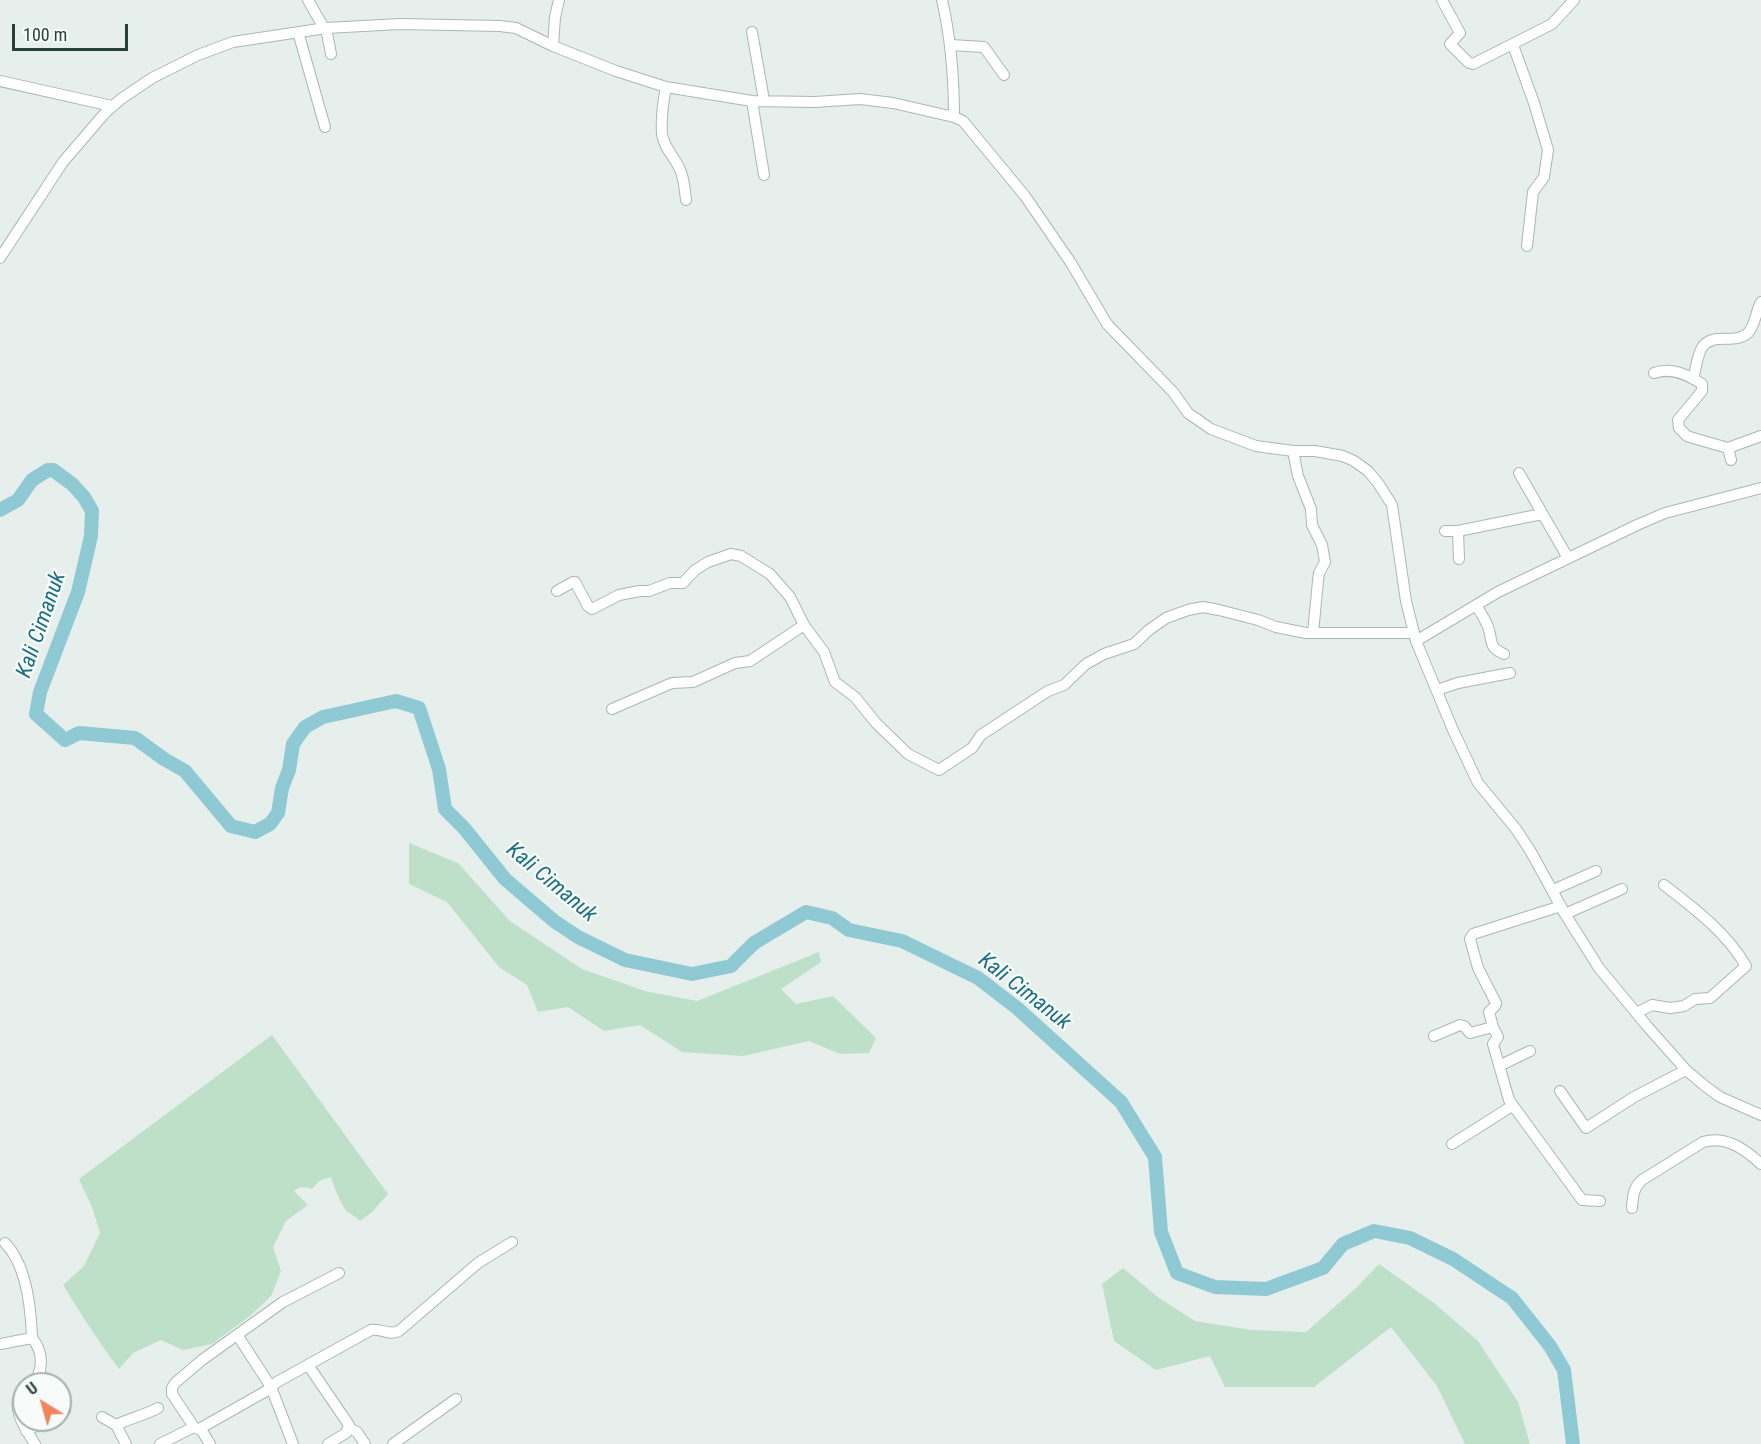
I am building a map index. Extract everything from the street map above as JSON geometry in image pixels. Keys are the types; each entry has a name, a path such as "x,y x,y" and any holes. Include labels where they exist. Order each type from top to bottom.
{"street":[{"path":"308,0 331,28 331,54"},
{"path":"553,46 559,0"},
{"path":"942,0 951,45 954,117"},
{"path":"1442,0 1460,33 1450,44 1468,63 1475,64 1556,21 1574,0"},
{"path":"0,258 63,162 112,106 152,78 215,48 233,42 297,32 400,24 516,28 553,46 616,71 666,87 758,101 860,99 954,117 963,121 1024,196 1071,263 1107,324 1173,392 1188,413 1211,429 1256,446 1332,453 1354,461 1368,471 1387,494 1392,505 1406,601 1415,637 1453,730 1478,783 1516,829 1599,968 1636,1013 1686,1070 1720,1097 1761,1115"},
{"path":"297,32 325,127"},
{"path":"752,32 764,175"},
{"path":"951,45 984,47 1004,75"},
{"path":"1513,45 1548,150 1544,177 1533,192 1527,246"},
{"path":"0,81 112,106"},
{"path":"666,87 662,110 662,134 667,148 682,173 686,200"},
{"path":"1693,379 1704,346 1715,339 1730,340 1746,334 1752,328 1761,302"},
{"path":"1654,373 1671,370 1702,384 1703,389 1678,420 1678,428 1693,438 1728,448 1761,436"},
{"path":"1728,448 1731,460"},
{"path":"1293,451 1298,476 1311,509 1312,525 1322,545 1325,562 1319,573 1313,633"},
{"path":"1519,473 1568,558"},
{"path":"557,591 574,582 588,606 594,609 619,595 649,591 670,583 683,584 702,566 731,554 741,556 770,574 790,597 804,625 824,652 837,685 855,697 876,723 908,754 933,768 942,769 972,748 981,735 1068,682 1080,668 1093,659 1134,644 1166,618 1188,610 1203,607 1285,629 1313,633 1415,637 1568,558 1665,513 1761,488"},
{"path":"1445,531 1458,531 1542,514"},
{"path":"1458,531 1459,558"},
{"path":"1476,605 1489,629 1492,645 1498,652 1504,654"},
{"path":"612,709 672,683 693,682 735,663 750,661 804,625"},
{"path":"1437,690 1458,683 1510,673"},
{"path":"1553,890 1596,871"},
{"path":"1636,1013 1652,1005 1670,1008 1684,1006 1695,999 1710,998 1746,966 1706,917 1664,885"},
{"path":"1600,1201 1582,1200 1506,1096 1493,1044 1498,1037 1492,1027 1489,1012 1496,1004 1478,968 1470,937 1473,934 1563,910 1622,889"},
{"path":"1434,1036 1462,1025 1470,1033 1492,1027"},
{"path":"1499,1066 1530,1052"},
{"path":"1560,1091 1587,1128 1634,1097 1686,1070"},
{"path":"1452,1144 1512,1106"},
{"path":"1632,1208 1635,1186 1702,1142 1712,1139 1733,1145 1761,1164"},
{"path":"160,1444 196,1428 371,1330 378,1329 391,1334 399,1331 478,1263 512,1242"},
{"path":"5,1243 12,1253 30,1302 32,1338 40,1353 39,1372"},
{"path":"210,1444 208,1438 196,1428 172,1394 173,1386 196,1365 284,1302 339,1273"},
{"path":"238,1336 271,1387 293,1444"},
{"path":"0,1344 32,1338"},
{"path":"308,1365 346,1420 349,1428 357,1432 364,1444"},
{"path":"398,1442 456,1399"},
{"path":"116,1425 158,1408"},
{"path":"102,1417 116,1425 126,1444"},
{"path":"328,1444 346,1433 349,1428"}],"green space":[{"path":"409,843 458,863 510,921 582,969 645,991 697,1001 819,952 821,962 781,989 796,1004 833,996 876,1038 869,1053 840,1054 809,1041 743,1056 682,1052 640,1025 604,1031 568,1007 538,1012 527,985 499,967 447,902 409,884"},
{"path":"272,1035 388,1194 372,1212 360,1221 345,1209 331,1177 319,1181 312,1189 303,1187 296,1189 294,1191 308,1205 286,1221 273,1247 281,1271 271,1296 250,1316 212,1344 183,1350 161,1340 133,1353 119,1369 63,1285 84,1266 100,1233 92,1207 79,1179"},
{"path":"1379,1264 1434,1303 1478,1341 1518,1402 1530,1444 1465,1444 1437,1386 1391,1327 1314,1387 1225,1387 1210,1356 1156,1370 1114,1341 1102,1284 1123,1268 1159,1298 1195,1321 1251,1330 1306,1332 1356,1288"}],"waterway":[{"name":"Kali Cimanuk","path":"0,510 18,500 32,480 48,470 53,470 72,484 84,497 92,511 91,536 78,592 40,692 36,714 65,740 79,733 135,738 185,771 231,826 255,832 270,824 278,813 293,744 305,727 323,717 396,701 419,708 439,769 445,809 464,828 505,879 554,921 578,937 625,960 692,974 731,966 754,943 806,912 832,918 849,930 902,941 978,978 1017,1008 1121,1102 1155,1157 1161,1232 1177,1273 1215,1287 1266,1289 1323,1268 1343,1244 1374,1231 1410,1238 1453,1259 1512,1298 1550,1346 1564,1370 1573,1444"}]}
